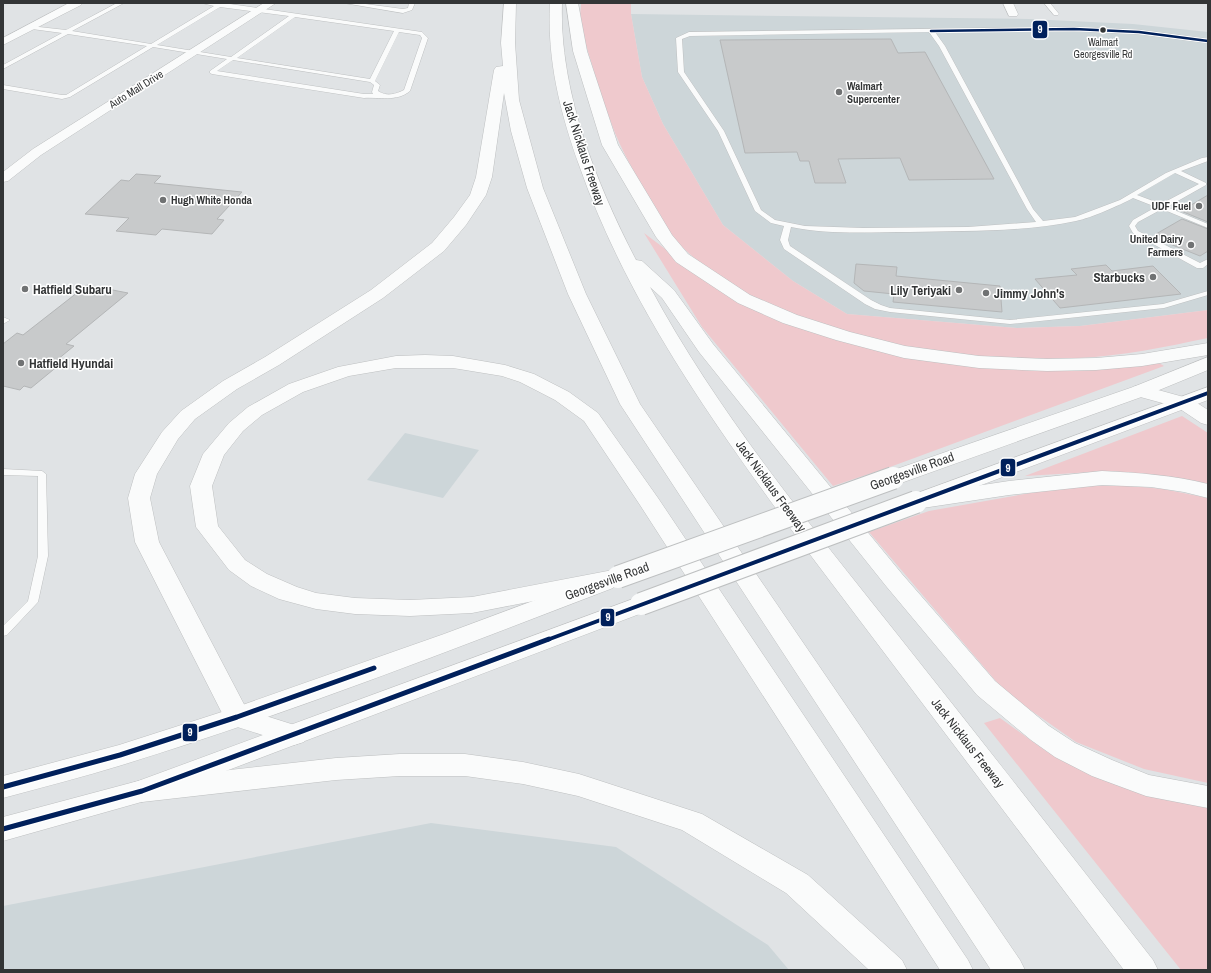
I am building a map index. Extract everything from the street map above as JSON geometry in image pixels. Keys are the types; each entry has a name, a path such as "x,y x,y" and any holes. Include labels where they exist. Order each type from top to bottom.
{"main road":[{"path":"510,3 508,43 512,100 535,188 576,294 630,404 1009,970"},
{"name":"Jack Nicklaus Freeway","path":"556,3 556,48 572,124 595,193 623,254 663,328 701,388 761,473 853,596 986,765 1142,970"},
{"path":"572,3 580,50 610,144 665,237 682,258 744,298 790,319 844,336 904,352 979,362 1047,365 1096,364 1142,360 1208,349"},
{"path":"294,735 237,717 146,542 139,498 146,474 169,436 188,415 230,385 272,361 377,294 438,247 478,195 484,177 503,61 508,43"},
{"path":"623,254 668,294 706,348 899,586 986,688 1040,733 1065,750 1096,765 1146,785 1208,797"},
{"path":"618,577 472,605 410,608 355,606 316,601 288,593 259,580 237,565 207,527 201,486 214,454 236,427 255,411 296,388 345,371 396,362 453,362 505,371 527,378 562,396 591,417 650,503 957,970"},
{"name":"Georgesville Road","path":"3,787 120,755 237,717 453,640 618,577 1140,390 1208,363"},
{"path":"1140,390 1184,403 1208,419"},
{"path":"3,829 142,791 1208,393"},
{"path":"916,502 1009,488 1102,478 1152,480 1184,485 1208,491"},
{"path":"142,791 336,769 400,764 465,765 523,772 579,786 692,822 797,884 891,970"}],"street":[{"path":"3,42 77,3"},
{"name":"Auto Mall Drive","path":"3,178 37,152 271,3"},
{"path":"1008,3 1013,14"}],"lane":[{"path":"3,67 122,3"},
{"path":"205,3 220,4 260,10 295,15 397,30 422,34 425,38 407,90 400,95 364,96 212,72 295,15"},
{"path":"347,3 403,10 410,9 412,3"},
{"path":"1047,3 1056,14"},
{"path":"3,87 62,97 68,96 220,4"},
{"path":"32,27 372,81 377,84 375,92 379,95"},
{"path":"1208,41 1139,32 1074,29 689,34 679,38 681,72 721,131 758,211 773,222 805,228 863,230 968,229 1040,224 1076,219 1122,201 1175,171 1204,159 1208,159"},
{"path":"372,81 397,30"},
{"path":"931,31 942,46 1030,209 1040,224"},
{"path":"1175,171 1206,185"},
{"path":"1206,185 1135,221 1132,226 1135,232 1208,270"},
{"path":"1132,195 1208,226"},
{"path":"788,225 784,240 787,247 868,302 878,307 890,310 1010,322 1164,306 1208,293"},
{"path":"1200,266 1208,261"},
{"path":"3,472 42,474 43,556 33,602 3,632"}],"shaded area":[{"path":"581,3 631,3 631,14 642,77 663,124 723,225 793,281 847,314 1017,328 1080,326 1208,310 1208,338 1143,351 1094,357 1028,359 976,356 921,349 866,338 813,322 763,301 718,276 679,244 668,229 630,164 611,124 580,24"},
{"path":"631,14 1029,19 1133,24 1208,32 1208,310 1080,326 1017,328 847,314 793,281 723,225 663,124 642,77"},
{"path":"644,233 724,293 928,360 1159,363 1164,366 890,467 833,486 702,327"},
{"path":"1182,416 1208,433 1208,485 1149,474 1110,471 1025,476"},
{"path":"405,433 479,450 443,498 367,480"},
{"path":"1121,485 1163,489 1208,498 1208,783 1144,769 1076,742 1006,693 869,532 929,511 1064,487"},
{"path":"1000,718 1046,751 1121,787 1188,804 1208,806 1208,970 1181,970 984,723"},
{"path":"431,823 616,847 768,945 789,970 3,970 3,906"}],"building":[{"name":"Walmart Supercenter","path":"891,39 898,53 925,52 994,179 909,180 900,158 838,159 846,183 815,183 809,161 800,161 797,152 745,153 720,40"},
{"path":"136,174 161,176 154,183 242,192 217,219 224,220 212,234 162,229 156,235 116,231 129,218 85,214 121,180 129,181"},
{"name":"UDF Fuel","path":"1208,195 1208,222 1181,211"},
{"name":"United Dairy Farmers","path":"1182,219 1208,229 1208,251 1200,256 1155,238 1160,235 1156,234"},
{"path":"856,264 897,267 896,276 1000,286 1002,312 893,302 894,294 864,291 854,283"},
{"path":"1106,265 1112,271 1153,266 1181,294 1060,308 1035,279 1077,275 1071,269"},
{"path":"87,285 128,293 66,344 74,346 52,364 59,365 31,388 24,386 20,390 3,386 3,344 17,333 23,335"}],"transit line":[{"name":"9","path":"931,31 1074,29 1139,32 1208,41"},
{"name":"9","path":"3,829 142,791 1208,393"},
{"name":"9","path":"3,787 120,755 237,717 374,668"}],"place":[{"name":"Walmart Georgesville Rd","path":"1103,30"},
{"name":"Walmart Supercenter","path":"839,92"},
{"name":"Hugh White Honda","path":"163,200"},
{"name":"UDF Fuel","path":"1199,206"},
{"name":"United Dairy Farmers","path":"1191,245"},
{"name":"Starbucks","path":"1153,277"},
{"name":"Hatfield Subaru","path":"25,289"},
{"name":"Lily Teriyaki","path":"959,290"},
{"name":"Jimmy John's","path":"986,293"},
{"name":"Hatfield Hyundai","path":"21,363"}]}
